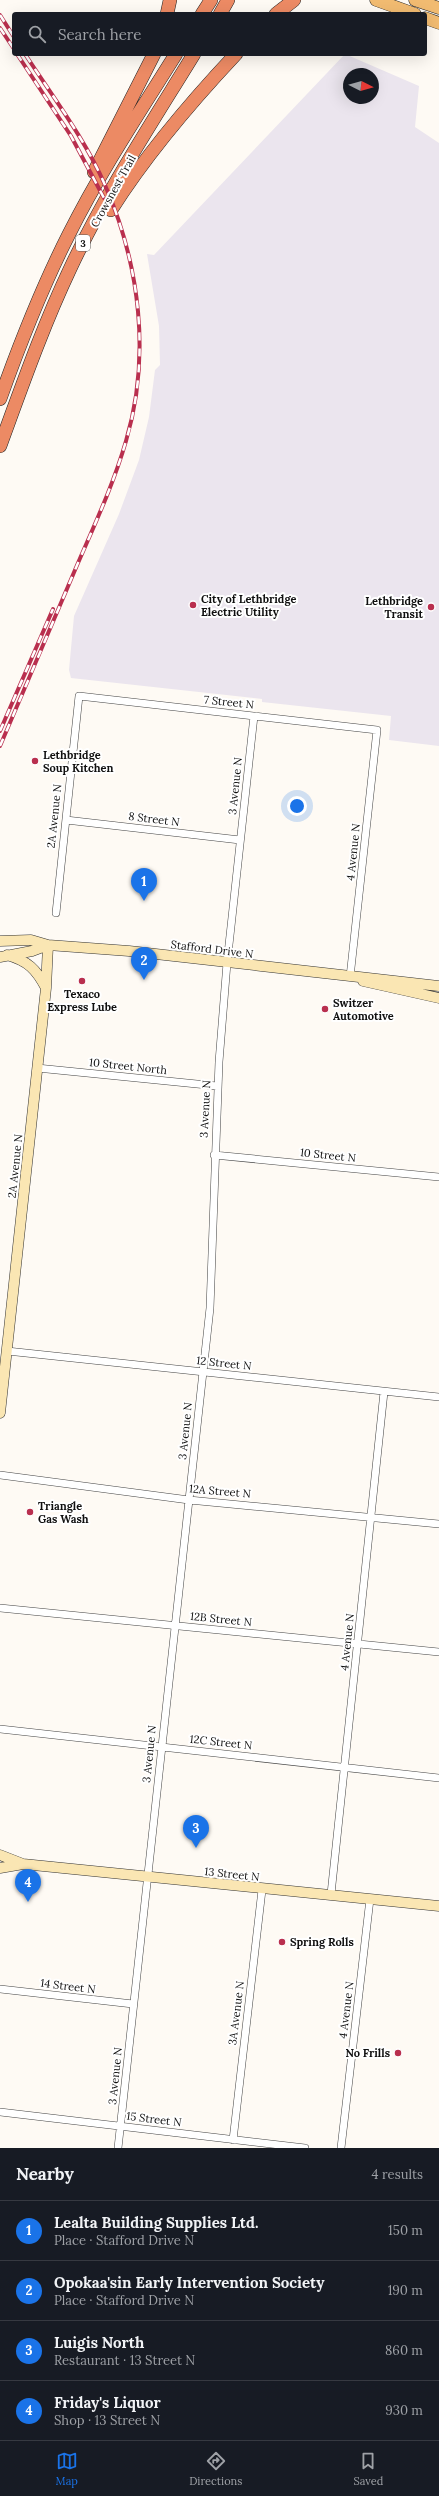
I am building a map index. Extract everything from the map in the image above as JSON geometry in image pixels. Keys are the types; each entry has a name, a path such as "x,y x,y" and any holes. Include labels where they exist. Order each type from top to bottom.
{"highway":[{"path":"167,12 170,0"},
{"path":"203,12 211,0"},
{"path":"221,12 228,0"},
{"path":"281,8 294,0"},
{"path":"1,396 26,320 52,255 153,56"},
{"name":"Crowsnest Trail","path":"1,396 51,271 69,233 137,114 175,56"},
{"name":"Crowsnest Trail","path":"0,446 37,343 84,242 152,122 193,56"},
{"path":"37,343 104,220 128,184 185,108 234,56"}],"main road":[{"path":"376,0 409,12"},
{"path":"415,0 439,8"},
{"path":"427,19 439,23"}],"street":[{"name":"7 Street N","path":"79,696 377,730"},
{"name":"2A Avenue N","path":"56,913 79,696"},
{"name":"3 Avenue N","path":"118,2148 146,1877 210,1308 214,1155 227,963 254,716"},
{"name":"4 Avenue N","path":"350,977 377,730"},
{"name":"8 Street N","path":"66,820 240,840"},
{"name":"Stafford Drive N","path":"0,941 31,940 48,945 129,951 350,977 375,977 439,986"},
{"name":"2A Avenue N","path":"0,1413 46,988 48,945"},
{"name":"Stafford Drive N","path":"4,956 32,952 48,945"},
{"path":"4,956 29,963 38,972 46,988"},
{"name":"Stafford Drive N","path":"350,977 373,984 439,998"},
{"name":"10 Street North","path":"37,1068 218,1086"},
{"name":"10 Street N","path":"214,1155 439,1177"},
{"name":"12 Street N","path":"7,1352 439,1397"},
{"name":"4 Avenue N","path":"331,1894 384,1392"},
{"name":"12A Street N","path":"0,1476 189,1500 371,1516 439,1524"},
{"name":"12B Street N","path":"0,1608 439,1652"},
{"name":"12C Street N","path":"0,1729 439,1778"},
{"name":"13 Street N","path":"0,1855 23,1864 262,1890 331,1894 439,1906"},
{"name":"13 Street N","path":"0,1868 23,1864"},
{"name":"3A Avenue N","path":"233,2140 262,1890"},
{"name":"4 Avenue N","path":"341,2148 370,1899"},
{"name":"14 Street N","path":"0,1989 133,2004"},
{"name":"15 Street N","path":"0,2112 305,2148"}],"shaded area":[{"path":"343,56 350,56 377,68 343,68 343,104 379,104 379,69 419,86 415,127 439,143 439,746 389,740 391,716 262,702 262,699 71,678 69,670 74,616 119,514 139,460 149,417 155,370 160,365 159,326 147,254 154,255"}],"railway":[{"path":"0,15 12,34"},
{"path":"0,28 12,46"},
{"path":"18,56 71,136 104,198"},
{"path":"0,746 102,507 121,458 134,409 140,344 134,279 127,247 105,185 88,151 26,56"},
{"path":"0,731 53,609"}],"place":[{"name":"City of Lethbridge Electric Utility","path":"193,605"},
{"name":"Lethbridge Transit","path":"431,607"},
{"name":"Lethbridge Soup Kitchen","path":"35,761"},
{"name":"Lealta Building Supplies Ltd.","path":"144,901"},
{"name":"Opokaa'sin Early Intervention Society","path":"144,980"},
{"name":"Texaco Express Lube","path":"82,981"},
{"name":"Switzer Automotive","path":"325,1009"},
{"name":"Triangle Gas Wash","path":"30,1512"},
{"name":"Luigis North","path":"196,1848"},
{"name":"Friday's Liquor","path":"28,1902"},
{"name":"Spring Rolls","path":"282,1942"},
{"name":"No Frills","path":"398,2053"}]}
